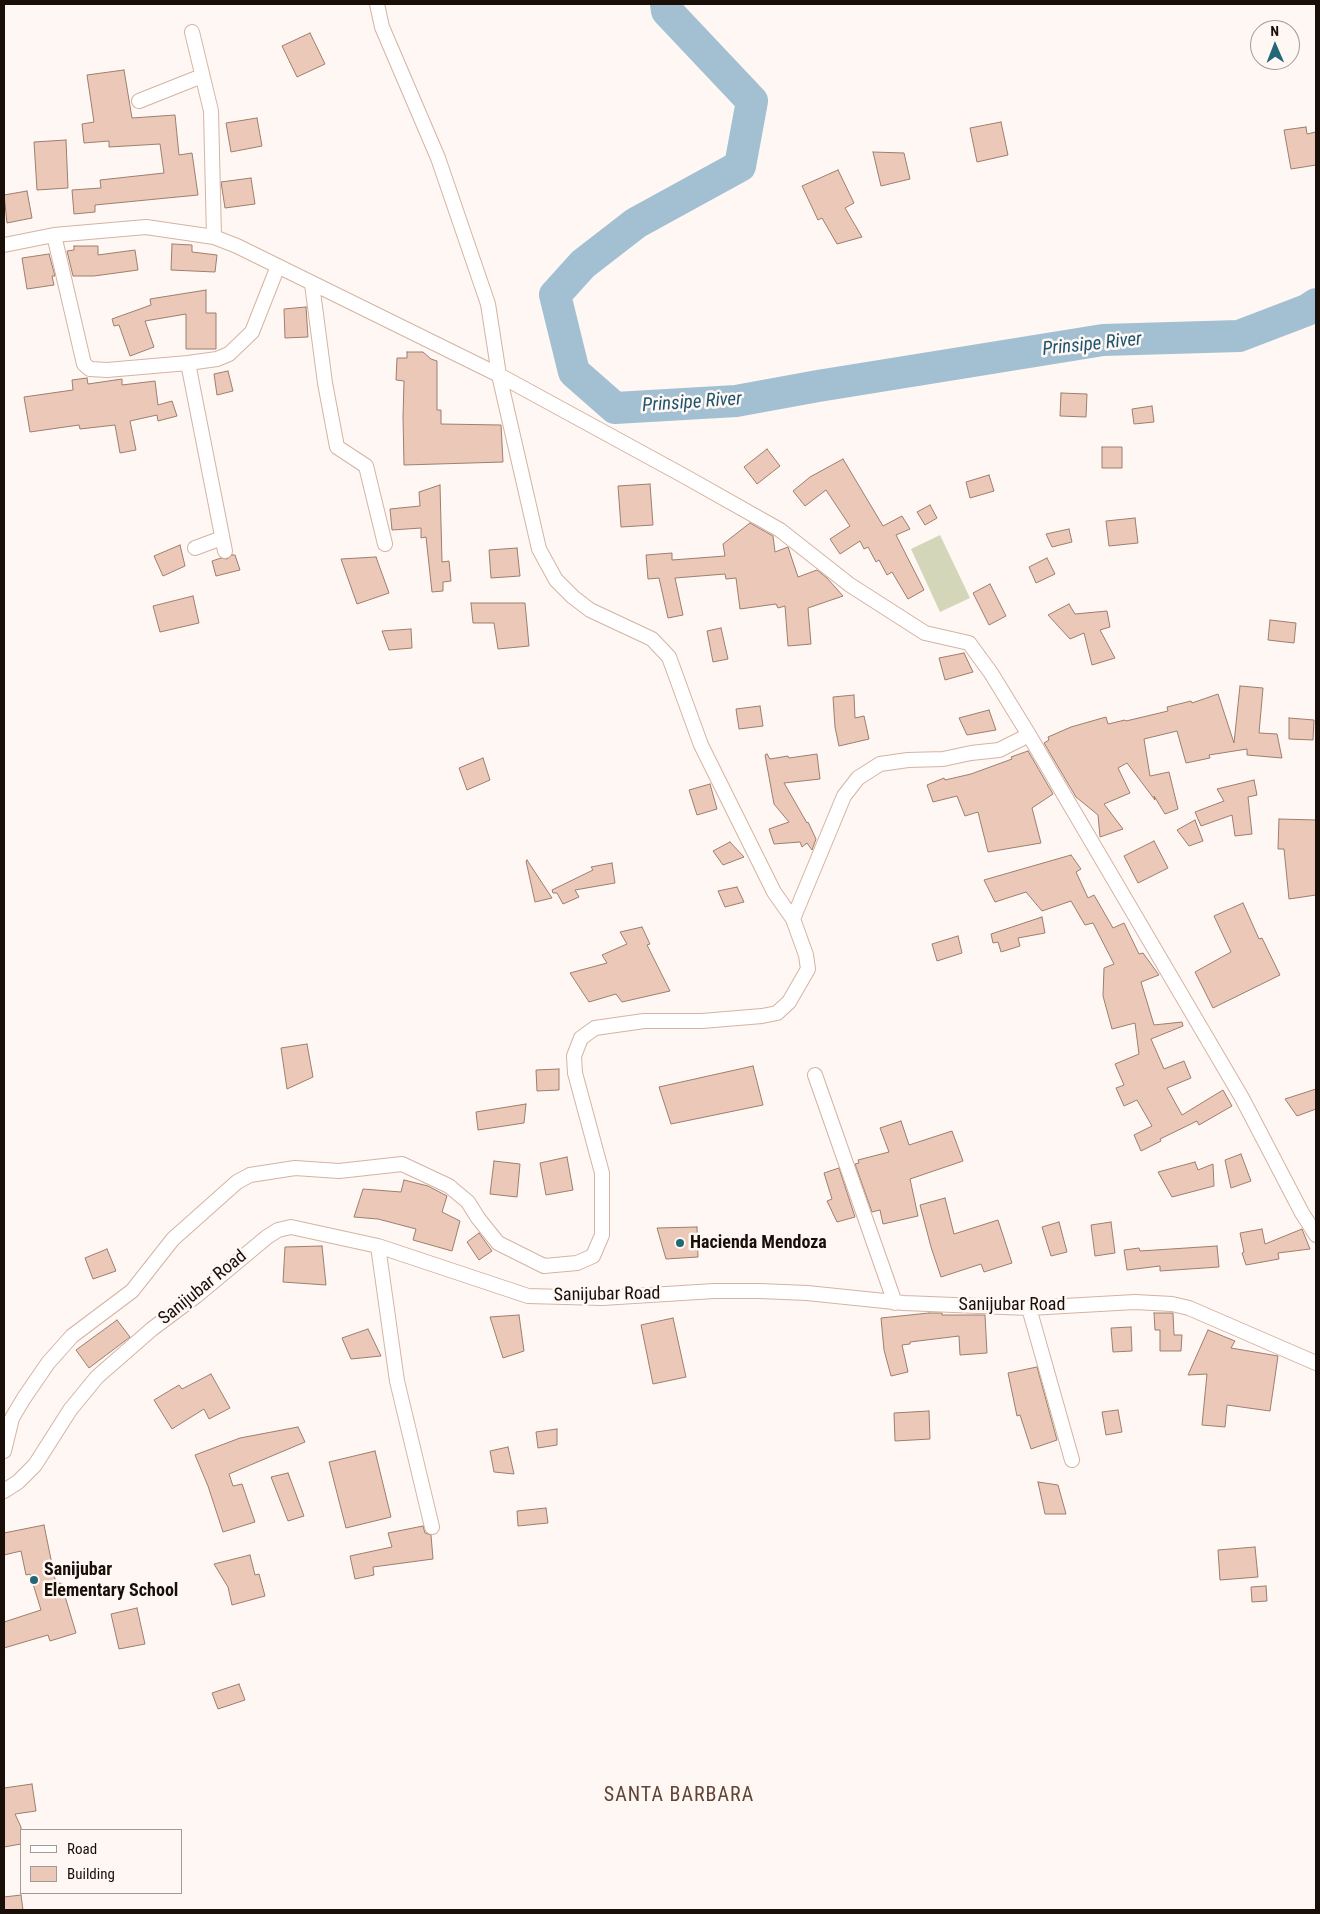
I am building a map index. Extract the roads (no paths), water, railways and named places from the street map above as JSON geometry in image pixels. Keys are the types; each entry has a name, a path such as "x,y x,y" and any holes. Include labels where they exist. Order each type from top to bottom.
{"street":[{"path":"4,1451 12,1418 48,1364 72,1336 132,1291 173,1239 237,1182 250,1175 295,1168 339,1171 402,1164 449,1186 468,1202 498,1243 544,1266 577,1263 594,1256 602,1235 602,1173 575,1072 574,1056 580,1038 595,1028 644,1021 702,1021 762,1016 777,1012 789,1002 808,968 806,955 793,919 774,892 701,745 669,657 652,639 590,610 573,597 556,580 539,549 500,375 488,304 438,158 382,27 377,4"},
{"path":"192,32 211,111 214,237"},
{"path":"139,101 202,76"},
{"path":"4,245 54,234 146,228 214,237 278,266 500,375 780,530 850,585 925,633 969,643 991,673 1029,735 1242,1098 1316,1235"},
{"path":"54,234 84,364 90,369 107,370 188,363 217,359 229,354 252,332 278,266"},
{"path":"312,284 325,383 337,447 366,466 386,544"},
{"path":"188,363 224,544 195,548"},
{"path":"793,919 844,796 858,778 880,764 908,760 943,759 999,750 1029,735"},
{"path":"815,1075 895,1302"},
{"name":"Sanijubar Road","path":"4,1491 18,1482 35,1465 70,1410 98,1377 152,1329 196,1296 267,1237 278,1230 291,1227 378,1246 528,1296 602,1298 714,1291 760,1291 807,1293 895,1302 1028,1308 1135,1302 1172,1304 1189,1308 1316,1363"},
{"path":"378,1246 397,1381 432,1527"},
{"path":"1028,1308 1072,1460"}],"waterway":[{"name":"Prinsipe River","path":"666,4 667,11 752,101 740,166 636,223 583,264 555,295 574,372 615,408 736,401 1103,340 1239,336 1307,310 1316,304"}],"place":[{"name":"Hacienda Mendoza","path":"680,1243"},
{"name":"Sanijubar Elementary School","path":"34,1580"}],"district":[{"name":"SANTA BARBARA","path":"679,1796"}]}
